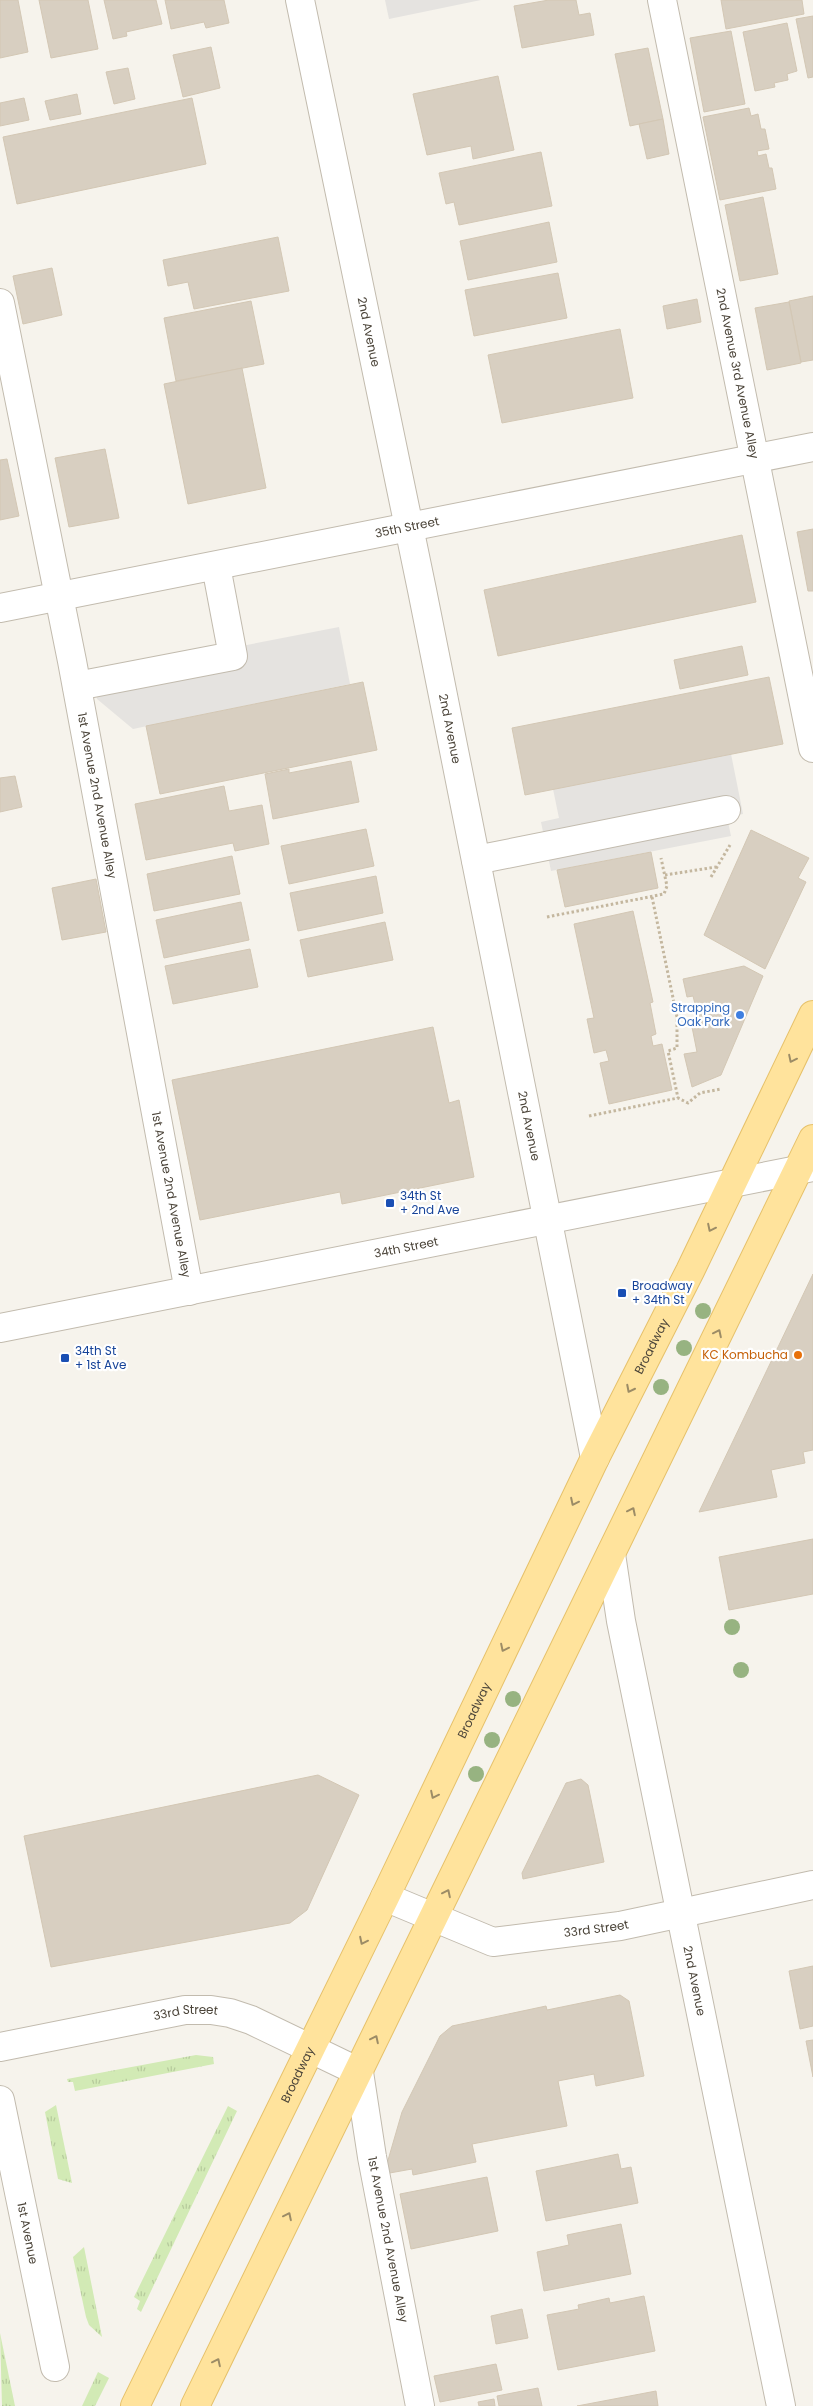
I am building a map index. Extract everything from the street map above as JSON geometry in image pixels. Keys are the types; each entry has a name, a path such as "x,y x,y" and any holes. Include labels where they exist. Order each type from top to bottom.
{"main road":[{"name":"Broadway","path":"135,2406 311,2048 595,1458 732,1184 813,1015"},
{"path":"195,2406 435,1918 611,1554 806,1169 813,1139"}],"street":[{"name":"2nd Avenue","path":"300,0 409,528 595,1458"},
{"name":"2nd Avenue 3rd Avenue Alley","path":"662,0 813,748"},
{"name":"1st Avenue 2nd Avenue Alley","path":"0,303 77,686 190,1291"},
{"name":"35th Street","path":"0,608 813,447"},
{"path":"77,686 233,656 216,566"},
{"path":"476,860 726,810"},
{"name":"34th Street","path":"0,1328 547,1218 806,1169"},
{"name":"2nd Avenue","path":"611,1554 622,1621 781,2406"},
{"name":"33rd Street","path":"384,1897 493,1942 620,1926 813,1885"},
{"name":"33rd Street","path":"0,2047 185,2010 211,2010 230,2013 251,2020 359,2072"},
{"name":"1st Avenue 2nd Avenue Alley","path":"359,2072 367,2127 420,2406"},
{"name":"1st Avenue","path":"0,2100 55,2367"}],"path":[{"path":"547,917 652,898 664,894 668,886 654,824"},
{"path":"665,875 716,867"},
{"path":"652,898 677,1016 677,1048 668,1051 678,1098"},
{"path":"589,1116 678,1098 688,1103 700,1093 721,1089"}],"green space":[{"path":"196,2055 213,2057 214,2064 75,2091 73,2082 68,2082 67,2079"},
{"path":"56,2105 72,2183 58,2179 45,2112"},
{"path":"228,2106 237,2111 141,2312 137,2309 140,2301 134,2297"},
{"path":"84,2247 102,2337 89,2325 86,2317 73,2257"},
{"path":"0,2333 15,2406 2,2406"},
{"path":"98,2372 109,2378 95,2406 82,2406"}],"shaded area":[{"path":"385,0 481,0 389,19"},
{"path":"339,627 350,684 133,729 97,699 92,675"},
{"path":"731,754 743,814 727,817 731,836 551,871 541,822 559,818 553,789"}],"building":[{"path":"0,0 18,0 28,52 0,58"},
{"path":"39,0 88,0 98,49 51,58"},
{"path":"104,0 156,0 162,24 126,32 127,36 113,39"},
{"path":"165,0 224,0 229,23 206,28 204,22 171,29"},
{"path":"549,0 576,0 579,15 590,13 594,35 522,48 514,6"},
{"path":"721,0 802,0 804,14 726,29"},
{"path":"813,16 813,77 808,78 796,19"},
{"path":"787,23 797,71 787,74 788,80 774,83 775,87 755,91 743,32"},
{"path":"731,31 745,104 704,112 690,38"},
{"path":"211,47 220,88 183,97 173,55"},
{"path":"648,48 663,119 630,126 615,54"},
{"path":"128,68 135,99 114,104 106,72"},
{"path":"498,76 514,150 473,159 471,146 427,155 413,94"},
{"path":"77,94 81,114 50,120 45,101"},
{"path":"24,98 29,120 0,126 0,103"},
{"path":"192,98 206,164 17,204 3,137"},
{"path":"749,108 751,116 758,114 761,129 765,129 769,149 757,151 758,156 766,154 769,168 772,168 776,189 720,200 703,117"},
{"path":"663,119 669,154 647,159 639,124"},
{"path":"541,152 552,206 459,225 454,202 446,204 439,173"},
{"path":"763,197 778,274 740,281 725,205"},
{"path":"549,222 557,262 468,280 460,241"},
{"path":"278,237 289,291 194,309 188,282 168,286 163,260"},
{"path":"52,268 62,315 23,324 13,276"},
{"path":"558,273 567,318 474,336 465,290"},
{"path":"813,296 813,360 801,362 789,301"},
{"path":"697,299 701,322 667,329 663,306"},
{"path":"251,301 264,364 176,381 164,318"},
{"path":"789,302 801,363 767,370 755,308"},
{"path":"620,329 633,398 502,423 488,355"},
{"path":"242,368 266,488 188,504 164,384"},
{"path":"105,449 119,518 69,527 55,458"},
{"path":"7,459 19,516 0,520 0,460"},
{"path":"813,529 813,591 808,591 797,532"},
{"path":"742,535 756,602 498,656 484,590"},
{"path":"742,646 748,675 680,689 674,660"},
{"path":"769,677 783,744 525,795 512,728"},
{"path":"363,682 377,750 160,794 146,726"},
{"path":"351,761 359,802 273,819 265,774 289,769 289,773"},
{"path":"15,776 22,807 0,812 0,778"},
{"path":"224,786 229,811 262,805 269,844 235,851 233,843 146,860 135,804"},
{"path":"366,829 374,866 289,884 281,846"},
{"path":"751,830 809,858 798,878 806,882 765,969 704,935"},
{"path":"651,852 658,888 565,907 557,870"},
{"path":"232,856 240,894 154,911 147,874"},
{"path":"376,876 383,913 298,931 290,893"},
{"path":"96,879 106,932 62,940 52,888"},
{"path":"241,902 249,940 164,958 156,920"},
{"path":"633,911 653,1002 650,1003 656,1034 651,1036 653,1046 662,1044 672,1090 609,1104 600,1063 609,1061 606,1050 594,1053 587,1019 594,1018 574,924"},
{"path":"385,922 393,960 308,977 300,940"},
{"path":"250,949 258,987 173,1004 165,966"},
{"path":"744,966 763,976 721,1075 692,1087 684,1054 697,1052 691,1022 699,1020 693,996 687,997 683,979"},
{"path":"433,1027 449,1103 459,1100 474,1177 342,1204 340,1192 200,1220 172,1080"},
{"path":"813,1274 813,1450 803,1452 805,1463 771,1470 777,1497 699,1512"},
{"path":"813,1539 813,1594 729,1610 719,1557"},
{"path":"318,1775 359,1795 307,1910 290,1923 51,1967 24,1836"},
{"path":"581,1779 588,1785 604,1862 523,1879 522,1873 566,1783"},
{"path":"813,1966 813,2026 800,2029 789,1971"},
{"path":"620,1995 629,2001 644,2076 596,2086 594,2074 558,2081 567,2126 472,2144 476,2162 413,2175 412,2169 384,2174 402,2112 440,2036 452,2026 546,2006 547,2010"},
{"path":"813,2040 813,2077 806,2041"},
{"path":"618,2154 621,2169 631,2167 638,2203 546,2221 536,2171"},
{"path":"487,2177 498,2231 411,2249 400,2194"},
{"path":"621,2224 631,2274 544,2291 537,2252 569,2245 567,2235"},
{"path":"644,2296 655,2351 558,2370 547,2315 579,2309 578,2305 609,2298 610,2303"},
{"path":"522,2309 528,2338 496,2344 491,2316"},
{"path":"496,2364 502,2390 440,2402 434,2376"},
{"path":"538,2388 542,2406 499,2406 497,2396"},
{"path":"656,2391 658,2406 577,2406"},
{"path":"494,2399 495,2406 479,2406 478,2402"}],"place":[{"name":"Strapping Oak Park","path":"740,1015"},
{"name":"34th St + 2nd Ave","path":"390,1203"},
{"name":"Broadway + 34th St","path":"622,1293"},
{"name":"KC Kombucha","path":"798,1355"},
{"name":"34th St + 1st Ave","path":"65,1358"}]}
